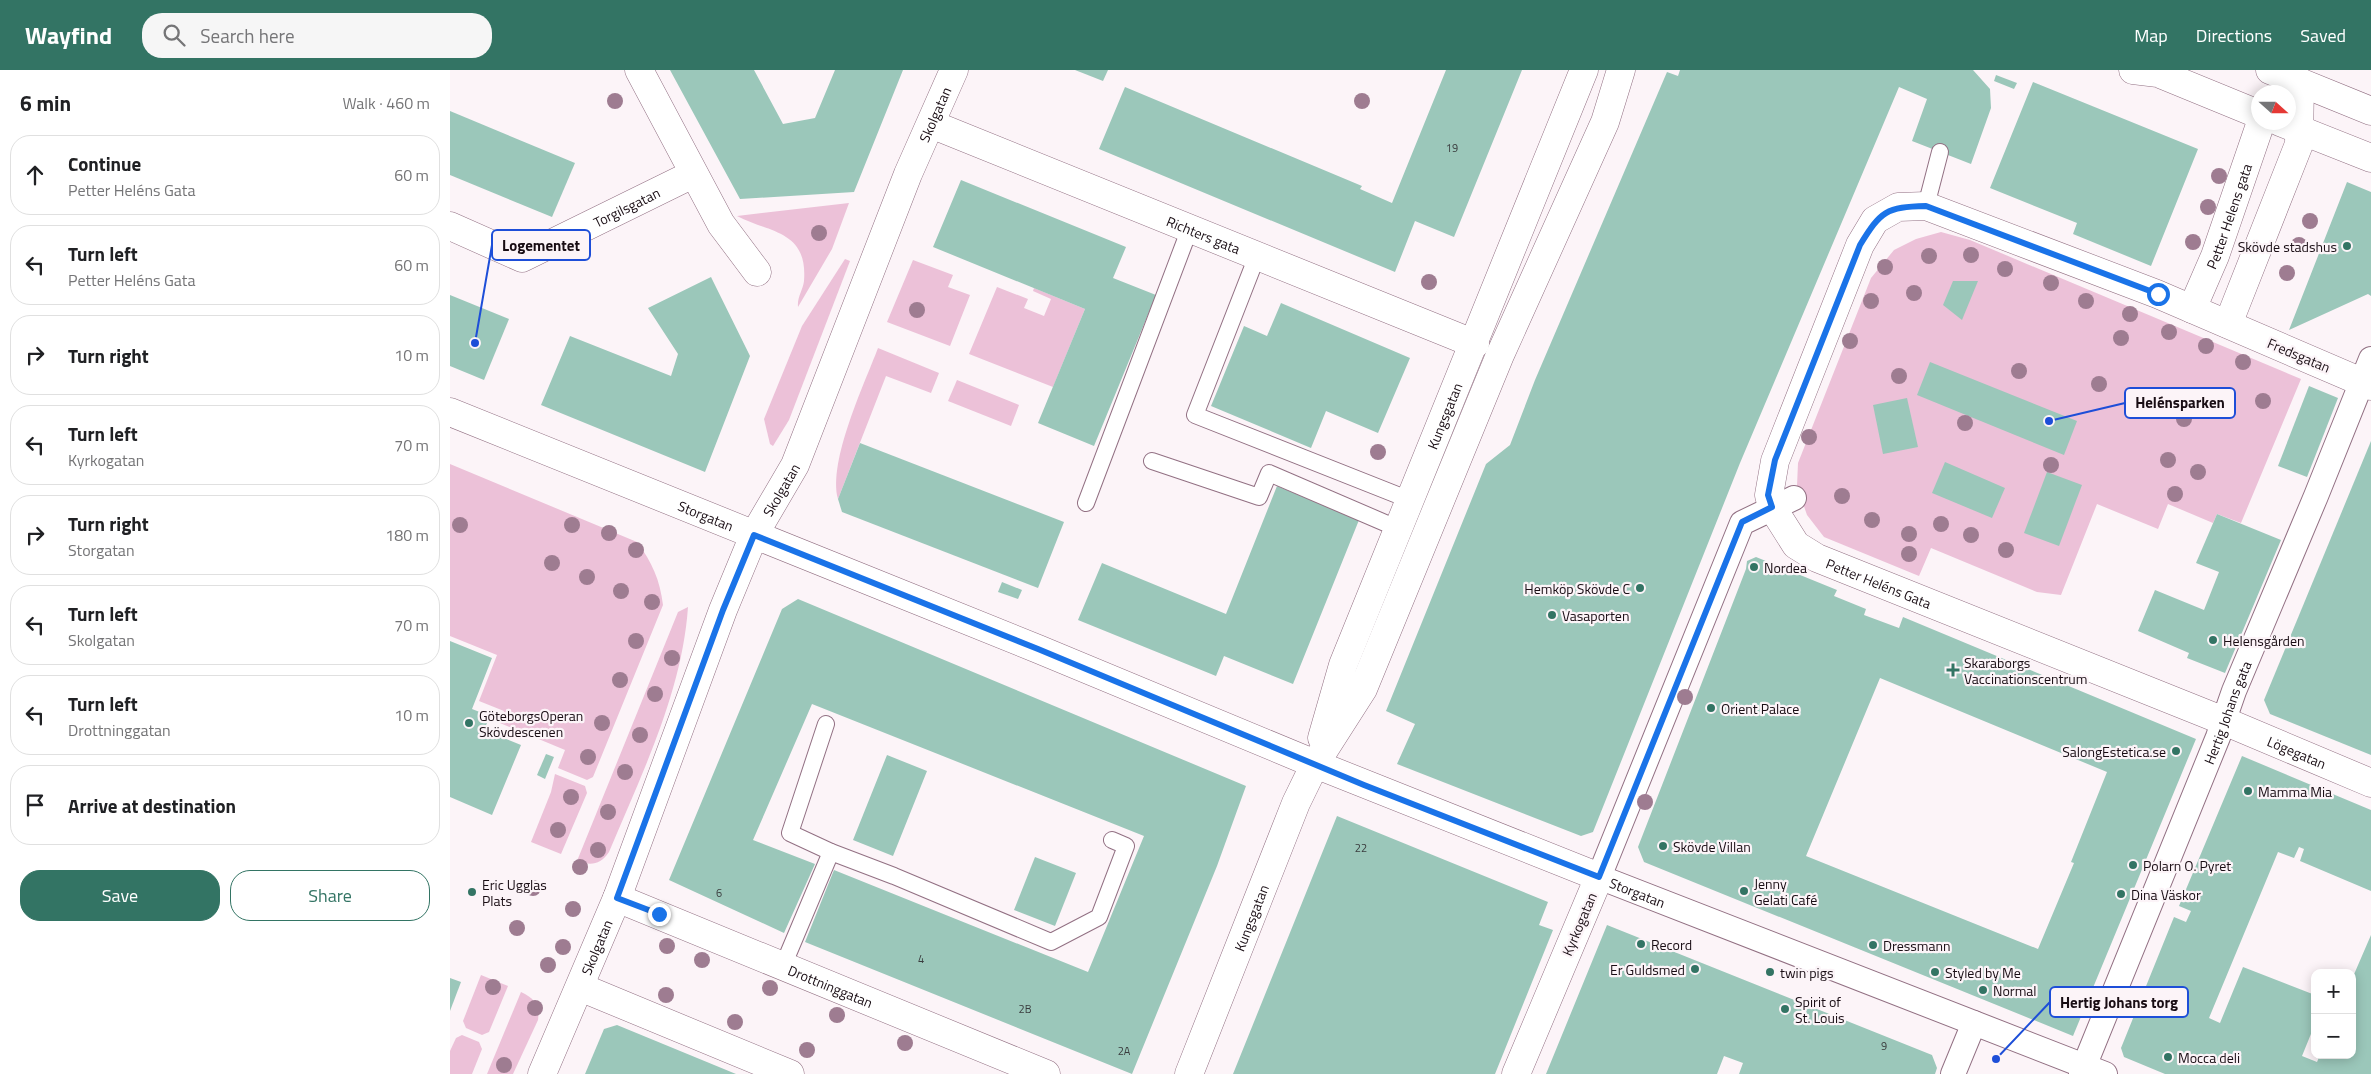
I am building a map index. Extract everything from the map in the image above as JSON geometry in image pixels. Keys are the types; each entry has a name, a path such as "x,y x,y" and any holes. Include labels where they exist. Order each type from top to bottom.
{"street":[{"path":"639,70 721,224 757,272"},
{"name":"Skolgatan","path":"542,1074 617,898 723,610 754,535 795,465 908,174 954,70"},
{"name":"Kungsgatan","path":"1315,764 1338,678 1475,344 1584,70"},
{"name":"Kungsgatan","path":"1606,122 1621,70"},
{"name":"Kungsgatan","path":"1189,1074 1296,803 1315,764 1363,689 1500,356 1606,122 1639,70"},
{"path":"2133,70 2158,73 2251,111"},
{"path":"2270,70 2291,85"},
{"path":"2296,88 2371,110"},
{"name":"Richters gata","path":"931,124 1475,344"},
{"path":"2296,128 2371,158"},
{"name":"Petter Helens gata","path":"2192,309 2215,256 2258,130"},
{"path":"2228,324 2296,152 2291,130"},
{"name":"Torgilsgatan","path":"450,226 522,258 693,174"},
{"name":"Petter Heléns Gata","path":"2224,721 1817,558 1796,545 1783,503 1768,495 1775,460 1860,245 1875,220 1898,207 1926,206 2228,324"},
{"name":"Fredsgatan","path":"2228,324 2368,375"},
{"name":"Hertig Johans gata","path":"2090,1071 2234,691 2368,375"},
{"name":"Storgatan","path":"450,412 1038,649 1315,764 1974,1023 2090,1071"},
{"name":"Kyrkogatan","path":"1516,1074 1599,877 1742,522 1783,503"},
{"name":"Lögegatan","path":"2224,721 2371,783"},
{"name":"Drottninggatan","path":"617,898 1046,1074"},
{"path":"580,987 790,1074"},
{"path":"1953,1074 1974,1023"}],"lane":[{"path":"1926,206 1940,152"},
{"path":"1086,503 1190,228"},
{"path":"1257,256 1195,415 1410,500"},
{"path":"1152,460 1260,497 1269,473 1399,529"},
{"path":"826,724 790,833 831,852 894,876 1051,942 1099,917 1126,846 1112,840"},
{"path":"783,966 831,852"}],"shaded area":[{"path":"849,203 832,249 798,307 798,300 804,281 804,264 800,252 784,236 737,216"},
{"path":"1941,232 1970,240 2301,379 2241,523 2217,514 2213,523 2168,504 2158,529 2097,504 2061,595 2037,592 1931,548 1919,576 1824,537 1807,515 1797,486 1798,463 1871,278 1894,250 1916,239"},
{"path":"845,259 850,261 789,420 773,446 770,444 764,419 802,326"},
{"path":"913,260 953,275 948,287 970,295 950,346 887,322"},
{"path":"997,287 1028,299 1024,308 1044,316 1051,299 1033,291 1034,288 1085,309 1053,387 969,354"},
{"path":"878,348 939,373 931,393 886,376 838,499 836,483 843,444 849,423"},
{"path":"957,380 1019,405 1011,426 948,401"},
{"path":"450,464 637,542 655,572 663,605 593,777 587,780 558,768 565,750 500,723 504,711 479,701 497,655 450,636"},
{"path":"688,607 678,670 669,701 659,732 609,852 599,862 587,864 577,861 678,612"},
{"path":"555,774 585,786 587,793 561,854 531,842 551,792"},
{"path":"481,975 508,986 489,1032 482,1035 466,1028 463,1021"},
{"path":"521,992 529,997 537,1006 538,1020 513,1074 487,1074"},
{"path":"462,1035 479,1042 482,1049 472,1074 450,1074 450,1051 456,1038"}],"building":[{"path":"670,70 754,70 783,124 815,118 835,70 903,70 854,192 740,199"},
{"path":"1075,70 1108,70 1103,81"},
{"path":"1446,70 1522,70 1454,237 1415,221 1395,272 1099,149 1125,87 1362,186 1360,189 1392,203"},
{"path":"1680,70 1973,70 1990,89 1991,108 1971,164 1912,141 1927,99 1899,87 1740,463 1593,832 1581,836 1397,764 1415,724 1386,711 1486,464 1510,445 1535,380 1667,72 1678,76"},
{"path":"1996,75 2017,83 2014,89 1994,81"},
{"path":"2033,82 2198,149 2151,266 2073,234 2077,223 1990,188"},
{"path":"450,111 575,163 552,217 450,175"},
{"path":"961,180 1126,247 1113,278 1156,295 1094,446 1038,423 1085,309 933,247"},
{"name":"Skövde stadshus","path":"2347,182 2371,192 2371,296 2368,294 2289,330"},
{"path":"711,277 750,356 705,472 541,405 570,336 671,376 678,354 648,308"},
{"path":"1953,281 1978,281 1962,320 1943,305"},
{"path":"450,295 509,319 484,380 450,366"},
{"path":"1281,303 1410,358 1378,433 1326,411 1311,448 1211,406 1244,326 1267,336"},
{"path":"1930,362 2077,421 2064,455 1917,395"},
{"path":"2309,386 2338,398 2307,477 2278,466"},
{"path":"1907,398 1918,447 1883,454 1873,405"},
{"path":"2371,441 2371,755 2270,714 2264,700"},
{"path":"860,443 1064,522 1038,588 842,512 838,499"},
{"path":"1945,462 2005,488 1992,518 1932,493"},
{"path":"2047,472 2082,485 2059,546 2024,533"},
{"path":"1277,486 1359,520 1293,684 1224,656 1216,676 1078,620 1102,563 1226,614"},
{"path":"2217,514 2281,540 2225,673 2187,658 2189,653 2138,631 2155,590 2204,610 2219,572 2196,563"},
{"path":"1756,557 1837,590 1834,596 1866,609 1864,615 1899,628 1903,617 2196,739 2073,1036 1644,862 1638,847 1746,569 1747,561","holes":["1880,678 2107,772 2071,862 2074,863 2038,949 1806,856"]},
{"path":"1002,582 1022,590 1018,599 998,592"},
{"path":"798,599 1246,786 1217,866 1132,1074 805,942 834,870 1088,972 1144,836 812,704 753,840 815,864 784,933 669,880 782,609"},
{"name":"GöteborgsOperan Skövdescenen","path":"450,641 492,658 472,709 490,716 484,730 521,745 492,815 450,797"},
{"path":"546,754 554,757 545,779 537,775"},
{"path":"887,755 927,771 893,856 853,840"},
{"path":"2242,756 2371,810 2371,891 2300,861 2304,849 2299,847 2294,858 2278,852 2209,1018 2220,1023 2243,967 2311,993 2311,1034 2302,1056 2317,1062 2318,1059 2356,1059 2356,970 2371,935 2371,1074 2165,1074 2124,1057 2121,1048 2174,917 2186,922 2191,911 2179,906"},
{"path":"1337,816 1548,902 1539,925 1553,930 1495,1074 1233,1074"},
{"path":"1035,857 1076,873 1055,926 1014,910"},
{"path":"1607,925 1932,1055 1937,1068 1935,1074 1739,1074 1743,1063 1724,1056 1717,1074 1546,1074"},
{"path":"450,978 461,982 450,1011"},
{"path":"617,1025 736,1074 585,1074 604,1029"}],"place":[{"name":"Skövde stadshus","path":"2347,246"},
{"name":"Logementet","path":"475,343"},
{"name":"Helénsparken","path":"2049,421"},
{"name":"Nordea","path":"1754,567"},
{"name":"Hemköp Skövde C","path":"1640,588"},
{"name":"Vasaporten","path":"1552,615"},
{"name":"Helensgården","path":"2213,640"},
{"name":"Skaraborgs Vaccinationscentrum","path":"1953,670"},
{"name":"Orient Palace","path":"1711,708"},
{"name":"GöteborgsOperan Skövdescenen","path":"469,723"},
{"name":"SalongEstetica.se","path":"2176,751"},
{"name":"Mamma Mia","path":"2248,791"},
{"name":"Skövde Villan","path":"1663,846"},
{"name":"Polarn O. Pyret","path":"2133,865"},
{"name":"Jenny Gelati Café","path":"1744,891"},
{"name":"Eric Ugglas Plats","path":"472,892"},
{"name":"Dina Väskor","path":"2121,894"},
{"name":"Record","path":"1641,944"},
{"name":"Dressmann","path":"1873,945"},
{"name":"Er Guldsmed","path":"1695,969"},
{"name":"twin pigs","path":"1770,972"},
{"name":"Styled by Me","path":"1935,972"},
{"name":"Normal","path":"1983,990"},
{"name":"Spirit of St. Louis","path":"1785,1009"},
{"name":"Mocca deli","path":"2168,1057"},
{"name":"Hertig Johans torg","path":"1996,1059"}],"route":[{"path":"659,914 617,898 723,610 754,535 1038,649 1364,785 1599,877 1742,522 1772,507 1768,495 1775,460 1860,245 1875,220 1898,207 1926,206 2158,294"}]}
